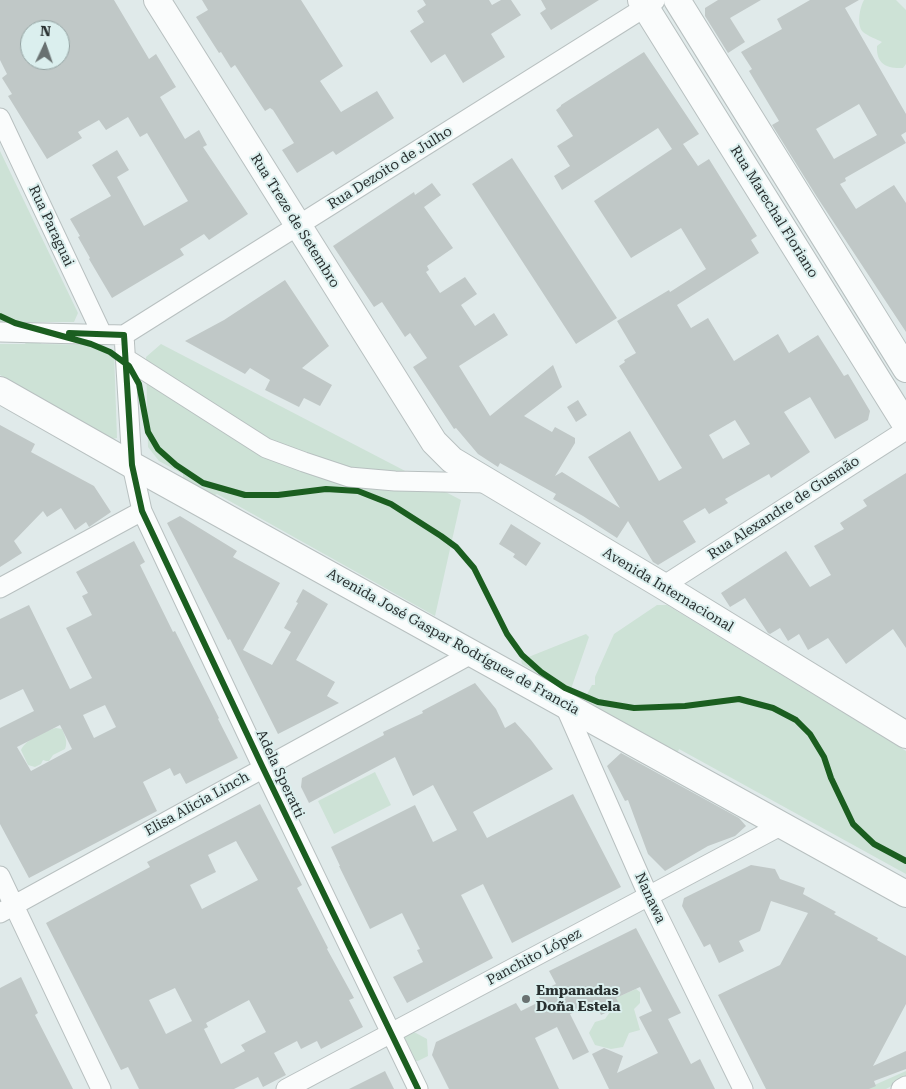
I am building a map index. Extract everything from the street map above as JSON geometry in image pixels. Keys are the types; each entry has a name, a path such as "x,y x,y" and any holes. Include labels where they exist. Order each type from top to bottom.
{"main road":[{"name":"Rua Treze de Setembro","path":"157,0 434,442"},
{"name":"Rua Marechal Floriano","path":"677,0 906,369"},
{"name":"Rua Marechal Floriano","path":"648,2 906,424"},
{"path":"836,312 861,297"},
{"name":"Avenida José Gaspar Rodríguez de Francia","path":"0,390 906,894"},
{"name":"Avenida Internacional","path":"434,442 452,460 488,483 663,586 906,735"}],"street":[{"name":"Rua Dezoito de Julho","path":"124,335 648,2"},
{"name":"Rua Paraguai","path":"0,118 102,334"},
{"path":"0,332 124,335"},
{"name":"Adela Speratti","path":"124,335 132,464 142,511 263,768 418,1089"},
{"path":"125,358 266,448 304,462 349,477 395,481 488,483"},
{"name":"Rua Alexandre de Gusmão","path":"663,586 906,430"},
{"path":"0,588 142,511"},
{"name":"Elisa Alicia Linch","path":"7,909 473,653"},
{"name":"Nanawa","path":"564,704 648,895 743,1089"},
{"name":"Panchito López","path":"286,1089 782,825"},
{"path":"0,876 7,909 102,1089"},
{"path":"901,1089 906,1086"}],"green space":[{"path":"864,0 896,0 906,10 906,64 903,68 892,68 884,64 878,57 877,52 877,46 882,42 861,29 859,16"},
{"path":"0,151 78,313 74,322 0,322"},
{"path":"37,341 42,344 103,345 114,352 117,438 112,439 0,375 0,344 25,344 26,342"},
{"path":"161,344 461,500 435,616 217,494 207,499 184,489 183,474 159,461 148,447 146,357"},
{"path":"657,605 667,605 906,751 906,874 679,749 676,757 583,714 584,700 592,685 595,685 595,677 614,634"},
{"path":"586,634 589,637 571,689 567,690 522,664 521,660"},
{"path":"56,728 62,729 66,741 65,749 53,755 49,761 43,760 41,764 35,767 28,765 21,750 23,746 36,736"},
{"path":"375,772 391,805 334,834 318,801"},
{"path":"636,989 640,992 640,1003 634,1009 640,1030 629,1033 623,1047 611,1049 595,1045 589,1033 595,1022 605,1019 610,1012 619,1010 609,1001"},
{"path":"414,1032 427,1039 428,1056 418,1061 407,1061 398,1036"},
{"path":"906,1071 906,1078 886,1089 869,1089 870,1087"}],"building":[{"path":"0,0 114,0 149,59 156,54 176,87 160,97 185,139 199,130 207,145 203,147 248,214 209,240 204,234 180,249 184,255 112,298 89,259 78,237 80,236 70,219 111,196 92,165 117,150 129,170 117,177 144,226 188,201 147,133 140,137 128,117 106,130 99,120 78,132 82,138 47,159 8,96 12,94 2,78 7,74 0,60"},
{"path":"202,0 301,0 343,66 320,81 341,112 377,91 394,118 336,155 333,151 297,173 282,150 294,143 273,110 270,108 265,111 235,65 231,68 196,17 208,10"},
{"path":"423,0 489,0 492,5 501,0 511,0 521,15 491,34 505,57 463,83 445,54 431,63 410,31 424,22 417,11 426,5"},
{"path":"541,0 599,0 551,30 540,13 546,9"},
{"path":"718,0 761,0 730,18 745,42 728,53 705,16 705,8"},
{"path":"810,0 859,0 845,8 906,114 906,132 901,135 906,143 845,178 846,181 840,184 856,209 894,185 906,203 906,332 772,125 779,121 749,71 752,69 741,52 782,29 777,19","holes":["859,104 877,135 834,159 816,129"]},
{"path":"644,52 699,134 683,144 698,166 709,159 757,236 751,240 759,253 677,305 691,328 708,318 734,361 778,334 789,353 818,335 844,376 848,374 870,411 868,420 835,439 810,397 784,412 810,452 771,478 769,474 725,499 728,503 709,514 705,508 683,521 696,542 658,565 653,562 628,521 617,538 553,499 556,494 500,463 498,467 478,454 456,428 454,429 413,367 427,358 410,333 405,337 382,302 374,307 333,246 414,192 415,195 432,183 441,195 424,207 453,248 427,266 429,270 426,272 440,293 465,277 477,294 461,305 475,326 494,313 508,335 459,366 490,416 553,365 562,387 524,416 552,432 555,427 575,438 575,443 555,476 562,472 620,508 588,457 630,431 659,481 682,468 619,366 625,362 624,360 636,353 617,321 669,290 670,292 706,269 681,228 631,258 594,201 672,149 658,128 562,190 554,176 570,166 557,146 573,136 556,110","holes":["735,420 750,444 723,459 709,435"]},
{"path":"512,158 617,318 576,344 472,184"},
{"path":"285,280 329,346 302,368 332,385 320,406 304,398 299,407 265,390 270,380 250,368 245,374 185,341 224,320"},
{"path":"578,400 587,415 576,422 567,407"},
{"path":"0,425 35,444 31,452 94,486 111,512 89,527 86,522 75,530 61,508 47,517 43,511 14,541 22,553 0,567"},
{"path":"906,473 906,648 893,629 846,664 828,638 808,650 799,634 788,641 780,628 770,634 768,633 745,598 730,607 721,593 786,551 810,587 831,575 814,546 844,529 840,523 867,506 863,500"},
{"path":"180,516 237,551 233,557 280,583 243,650 272,665 291,632 284,628 298,603 296,602 303,589 328,604 296,660 335,682 327,696 339,703 278,734 230,639 228,640 167,523"},
{"path":"511,524 541,543 526,566 513,557 515,554 499,544"},
{"path":"134,541 145,562 140,565 238,758 186,784 180,773 174,776 170,768 143,782 157,811 29,878 0,824 0,728 34,711 23,689 0,700 0,619 29,605 70,689 92,678 66,628 92,615 82,596 88,593 76,572","holes":["105,705 116,727 94,738 83,715","60,725 72,749 31,771 17,747"]},
{"path":"475,683 496,709 505,728 515,722 553,769 473,812 487,838 573,794 621,887 512,943 483,884 461,895 493,958 407,1003 393,977 423,962 417,950 420,949 402,913 370,929 331,847 415,805 433,842 457,830 433,785 413,796 395,757 309,803 301,787 302,778 384,735 383,732 423,713 422,711"},
{"path":"621,753 739,818 746,826 735,836 708,846 665,871 648,854 628,800 625,801 607,766"},
{"path":"260,804 302,885 297,888 354,998 349,1000 363,1027 321,1049 317,1041 301,1049 297,1041 274,1053 286,1075 263,1087 258,1077 234,1089 139,1089 128,1067 121,1070 46,923 150,867 147,862","holes":["236,841 258,880 202,909 190,885 216,872 208,855","175,988 192,1021 166,1034 149,1000","249,1000 266,1032 241,1045 245,1051 221,1064 204,1029 208,1027 206,1023"]},
{"path":"751,865 775,869 780,879 805,888 803,894 836,912 834,914 906,956 906,1004 873,1066 906,1051 906,1069 874,1081 876,1086 869,1089 766,1089 718,995 780,965 808,913 771,901 760,931 739,941 744,951 719,963 710,944 704,947 682,906 684,898"},
{"path":"636,928 681,1013 668,1019 691,1064 700,1059 715,1089 609,1089 592,1054 604,1048 623,1056 617,1073 658,1053 639,1017 652,1011 640,987 616,998 620,1006 601,1015 595,1002 570,1014 589,1052 573,1060 557,1027 535,1038 559,1089 449,1089 432,1055 436,1042 516,1003 521,1011 541,1001 537,993 556,984 549,971"},
{"path":"21,977 38,1013 35,1015 73,1089 0,1089 0,988"},
{"path":"385,1071 394,1089 349,1089"}],"cycle path":[{"path":"0,316 15,323 91,344 110,352 129,366 139,384 148,432 158,449 176,465 203,483 245,495 278,495 326,489 358,491 391,504 441,536 456,547 474,568 507,634 522,655 541,672 565,688 598,702 634,708 685,706 739,699 773,708 796,720 810,734 824,757 831,778 853,824 874,844 906,861"},
{"path":"69,333 124,335 132,465 142,511 263,768 418,1089"}],"place":[{"name":"Empanadas Doña Estela","path":"526,999"}]}
